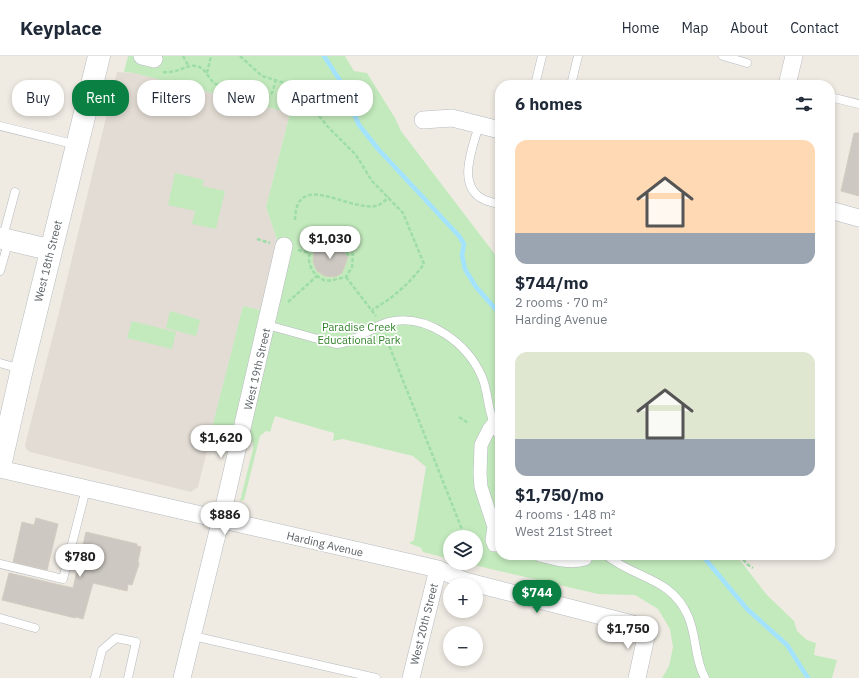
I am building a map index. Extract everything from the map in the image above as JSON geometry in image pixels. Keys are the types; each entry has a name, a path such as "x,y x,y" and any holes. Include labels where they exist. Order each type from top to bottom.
{"main road":[{"name":"West 18th Street","path":"0,467 22,369 99,56"}],"street":[{"path":"788,80 794,56"},
{"path":"423,120 452,118 495,129"},
{"path":"835,211 859,218"},
{"path":"4,238 51,250"},
{"name":"West 19th Street","path":"182,678 221,520 284,246"},
{"path":"495,428 489,429 481,445 480,474 481,487 494,527 492,540 495,545"},
{"name":"Harding Avenue","path":"0,467 86,489 438,569 465,580 648,628 636,678"},
{"path":"562,560 580,560"},
{"name":"West 20th Street","path":"411,678 438,569"}],"lane":[{"path":"536,80 542,56"},
{"path":"572,80 578,56"},
{"path":"723,56 747,63"},
{"path":"835,98 859,104"},
{"path":"479,125 467,170 468,179 475,192 484,200 495,203"},
{"path":"0,126 77,145"},
{"path":"0,271 4,238 15,192"},
{"path":"267,325 336,344 345,344 381,325 390,322 405,321 424,324 441,331 456,341 482,376 495,421"},
{"path":"0,363 22,369"},
{"path":"0,564 63,579 86,489"},
{"path":"612,560 654,580 664,586 676,598 688,615 694,633 697,657 705,678"},
{"path":"0,618 35,628"},
{"path":"193,636 376,678"},
{"path":"95,678 102,650 116,638 136,642 128,678"}],"path":[{"path":"183,56 189,67"},
{"path":"207,73 211,56"},
{"path":"240,56 262,76 288,84 298,90 328,127 356,155 372,181 389,197 406,218 424,264 411,281 384,304 372,310"},
{"path":"152,62 174,73 196,66 207,73 211,81 217,85 224,86 238,84 254,92 268,96 272,93 276,80"},
{"path":"295,220 298,202 307,195 321,195 357,205 370,206 378,205 389,197"},
{"path":"324,239 326,244 336,243 341,245 348,255 353,254 352,267 346,277 335,280 325,280 317,276 309,261 310,253 312,248 324,239"},
{"path":"284,306 317,276"},
{"path":"346,277 372,310 381,325 462,530"},
{"path":"459,416 468,423"},
{"path":"744,560 753,568"}],"shaded area":[{"path":"117,72 134,73 161,80 137,80 137,116 205,116 205,91 213,93 213,116 269,116 269,108 277,110 277,116 289,116 266,207 277,240 260,310 243,306 198,487 191,492 30,452 26,449 25,445 106,116 129,116 129,80 115,80"}],"green space":[{"name":"Paradise Creek Educational Park","path":"128,56 345,56 354,71 367,73 371,80 277,80 277,110 269,108 269,80 213,80 213,93 205,91 205,80 161,80 124,72"},
{"name":"Paradise Creek Educational Park","path":"373,83 395,118 401,131 495,254 495,560 740,560 767,595 794,621 797,631 807,640 816,643 814,655 837,660 832,678 662,678 669,666 673,647 670,629 658,609 635,595 598,594 483,567 483,530 443,530 443,557 423,552 421,548 409,543 414,540 426,467 413,456 343,439 333,441 334,433 275,416 270,432 266,431 260,436 244,500 240,501 253,449 253,442 211,432 243,306 260,310 277,240 266,207 289,116 373,116"},
{"path":"175,173 204,180 202,186 225,191 216,229 192,224 195,211 168,205"},
{"path":"170,311 200,320 196,336 166,328"},
{"path":"132,321 176,332 172,349 127,338"}],"building":[{"path":"854,133 859,133 859,196 841,191"},
{"path":"337,243 348,257 342,273 335,277 325,276 317,271 313,262 314,253 319,246"},
{"path":"36,518 58,524 47,570 13,562 22,522 34,525"},
{"path":"86,532 137,544 137,546 141,547 138,561 139,564 132,585 128,584 127,591 93,583 83,619 2,600 9,573 73,588"}],"waterway":[{"path":"324,56 339,79 359,125 379,150 459,236 464,244 462,255 465,269 476,287 495,308"},
{"path":"706,560 747,609 787,645 808,678"}]}
